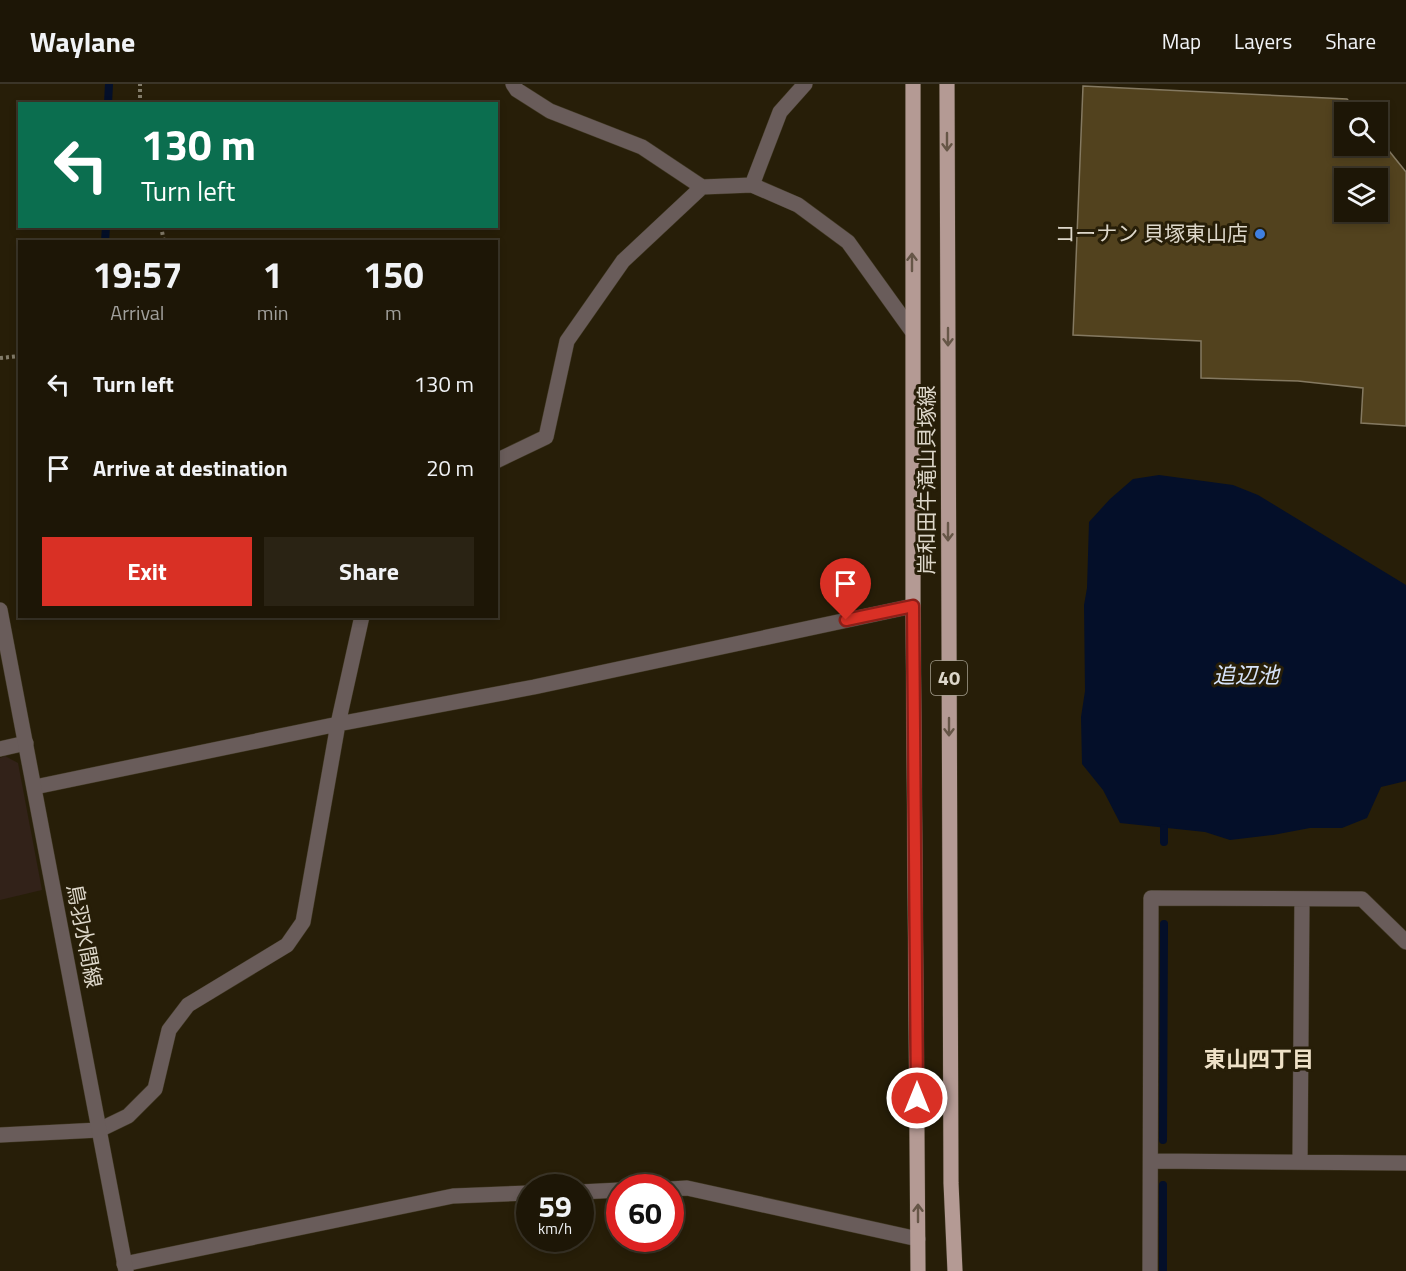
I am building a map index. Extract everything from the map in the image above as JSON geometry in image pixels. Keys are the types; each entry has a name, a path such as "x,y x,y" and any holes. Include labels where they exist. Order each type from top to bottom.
{"main road":[{"name":"岸和田牛滝山貝塚線","path":"913,84 913,606 918,1271"},
{"name":"岸和田牛滝山貝塚線","path":"947,84 951,1183 955,1271"}],"street":[{"path":"513,84 517,90 550,111 642,147 702,187 752,185 798,205 848,242 912,331"},
{"path":"752,185 780,112 805,84"},
{"path":"498,460 546,437 567,341 623,261 702,187"},
{"path":"35,787 338,724 534,687 913,606"},
{"name":"鳥羽水間線","path":"0,610 125,1267"},
{"path":"0,1136 99,1130 128,1116 155,1089 169,1030 188,1005 287,945 303,922 338,724 362,618"},
{"path":"0,749 26,743"},
{"path":"1150,1271 1151,897 1362,899 1406,942"},
{"path":"1300,1162 1302,899"},
{"path":"1151,1161 1406,1163"},
{"path":"684,1188 918,1239"},
{"path":"125,1267 453,1196 516,1194"}],"path":[{"path":"140,102 141,84"},
{"path":"0,358 18,356"}],"shaded area":[{"path":"5,756 18,763 42,890 0,900 0,758"}],"water":[{"name":"追辺池","path":"1159,475 1233,485 1258,495 1406,585 1406,781 1381,787 1367,818 1342,828 1310,828 1230,840 1205,832 1120,823 1103,790 1082,764 1081,717 1085,691 1084,605 1087,588 1089,522 1133,479"}],"building":[{"path":"1083,86 1347,99 1350,102 1334,102 1334,156 1388,156 1388,150 1406,172 1406,426 1361,423 1363,388 1298,381 1201,378 1201,341 1073,335"}],"waterway":[{"path":"108,102 109,84"},
{"path":"105,240 106,228"},
{"path":"1164,828 1164,842"},
{"path":"1163,1140 1164,924"},
{"path":"1163,1185 1163,1271"}],"place":[{"name":"コーナン 貝塚東山店","path":"1260,234"}],"district":[{"name":"東山四丁目","path":"1259,1059"}],"route":[{"path":"846,620 913,606 917,1098"}]}
